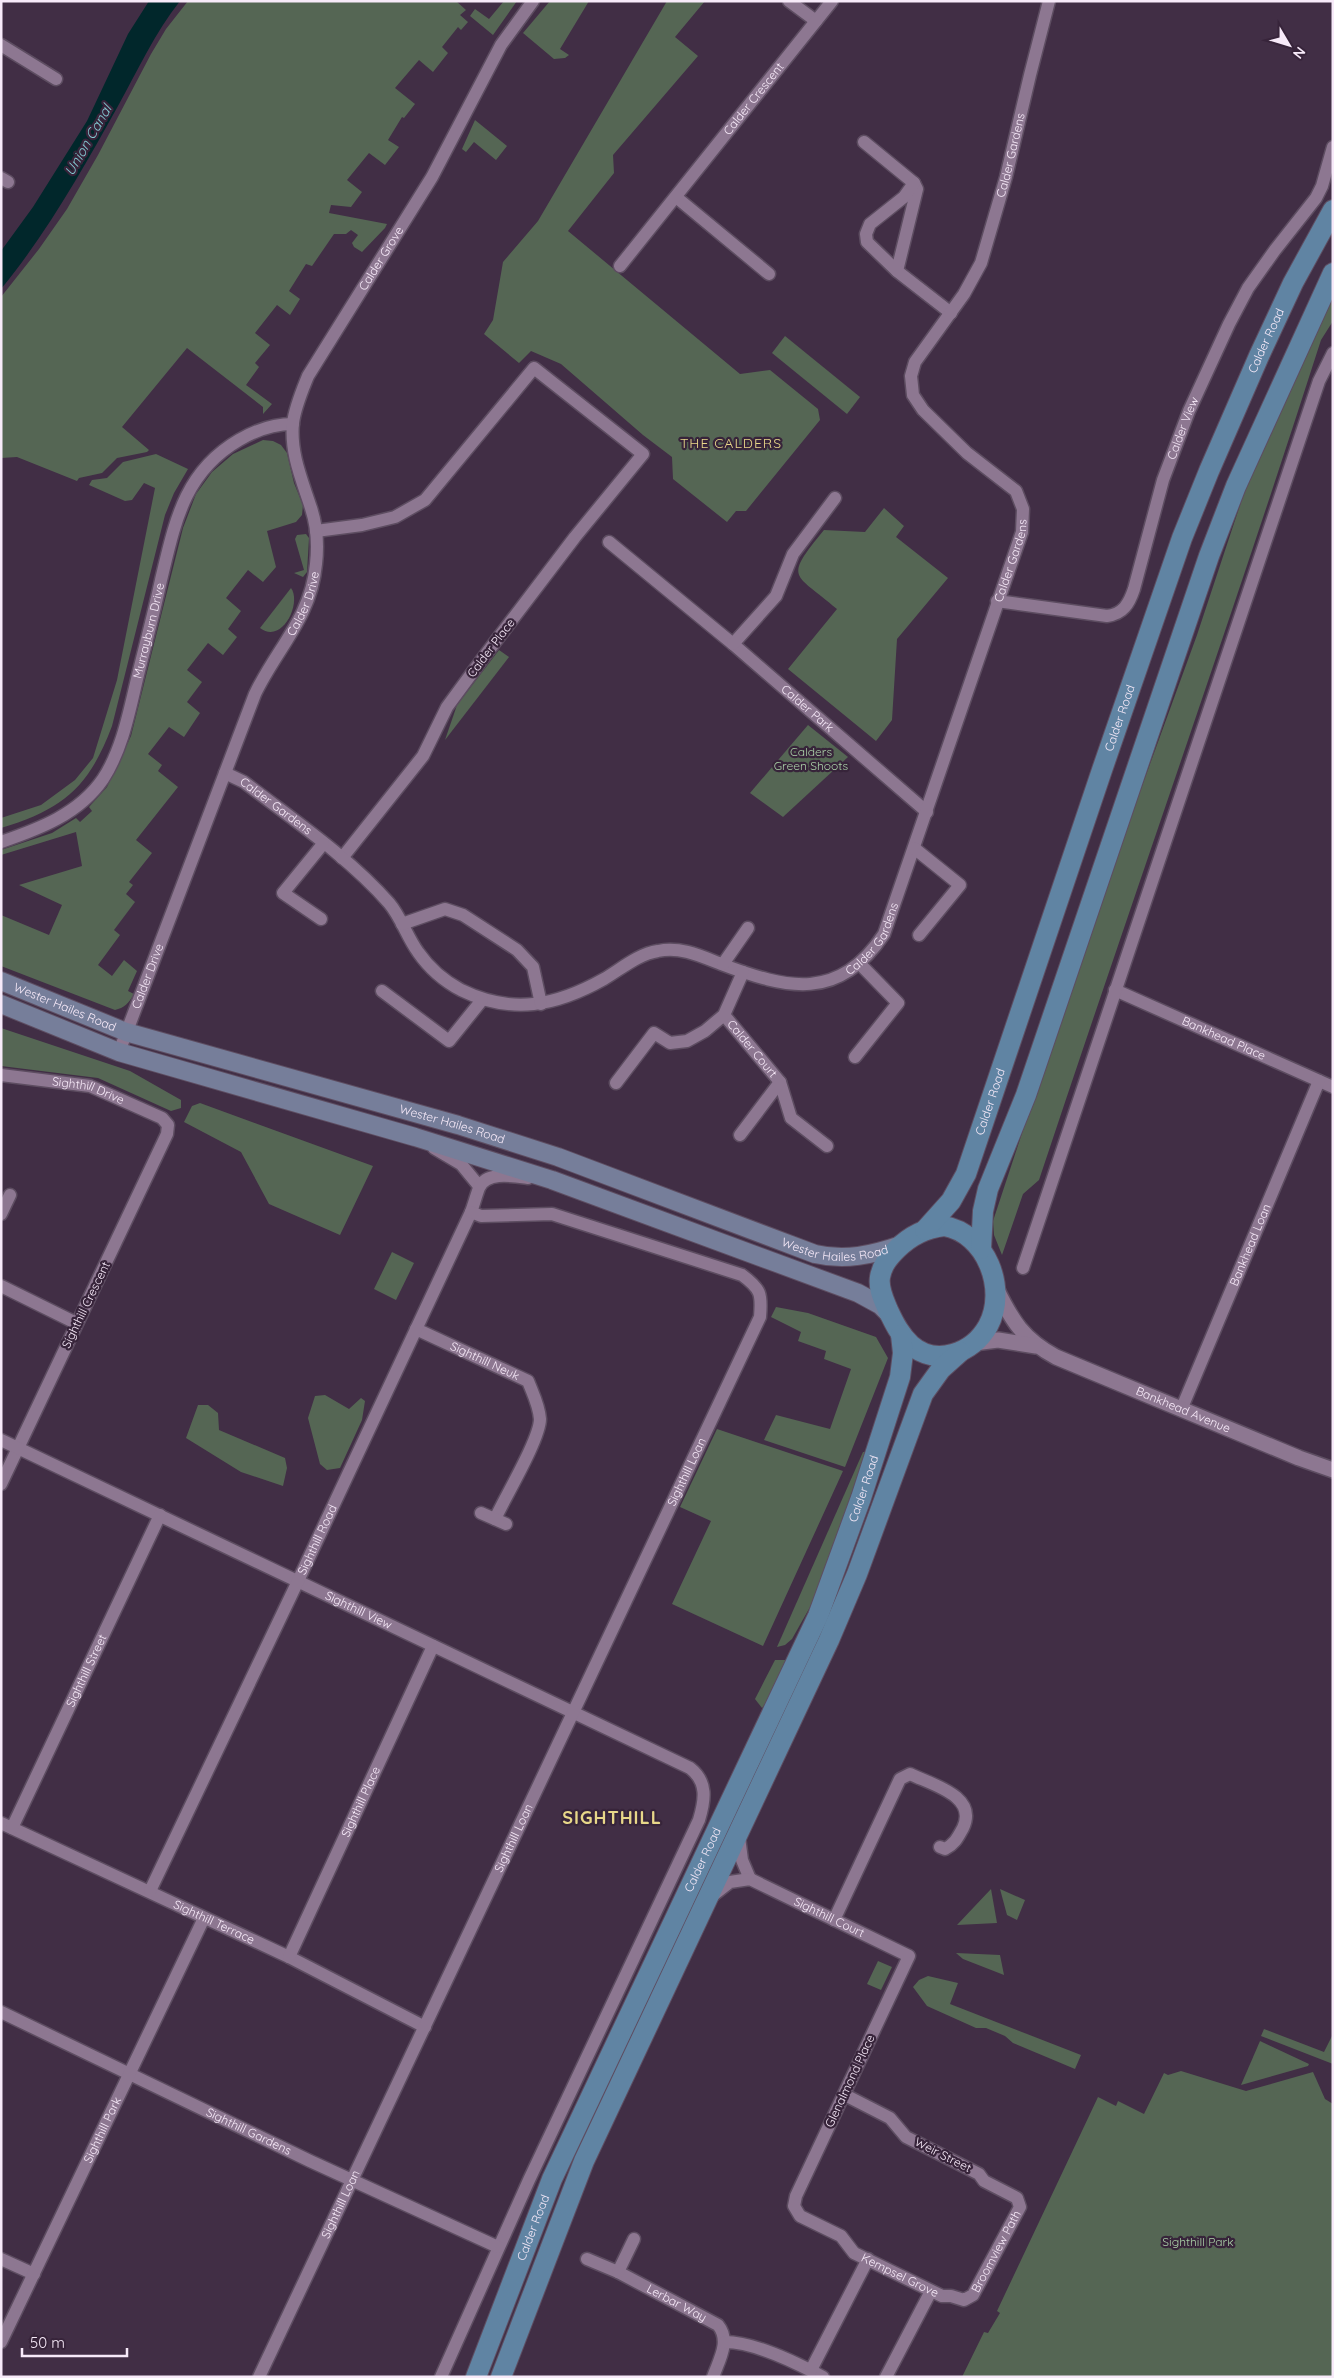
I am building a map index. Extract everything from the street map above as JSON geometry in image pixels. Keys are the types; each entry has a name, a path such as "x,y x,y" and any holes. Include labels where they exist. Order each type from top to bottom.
{"main road":[{"name":"Calder Road","path":"925,1230 951,1201 966,1174 1182,538 1209,471 1290,291 1333,210"},
{"path":"981,1249 966,1234 955,1228 944,1226 925,1230 901,1245 890,1257 880,1276 883,1298 901,1335 922,1352 934,1356 967,1348 988,1325 992,1316 994,1305 992,1280 981,1249 983,1211 988,1190 1026,1095 1209,556 1244,468 1333,273"},
{"name":"Wester Hailes Road","path":"1,981 126,1032 458,1125 558,1157 815,1254 843,1258 858,1257 901,1245"},
{"name":"Wester Hailes Road","path":"1,1004 119,1052 415,1137 552,1180 858,1293 880,1305 890,1315"},
{"name":"Calder Road","path":"476,2377 552,2179 818,1616 861,1498 900,1377 904,1353 901,1335"},
{"name":"Calder Road","path":"501,2377 584,2161 794,1719 840,1616 923,1394 941,1369 967,1348"}],"street":[{"name":"Calder Grove","path":"316,531 311,508 296,463 293,424 300,394 308,376 432,177 508,34 533,1"},
{"path":"789,1 816,21"},
{"name":"Calder Crescent","path":"620,266 832,1"},
{"name":"Calder Gardens","path":"225,773 244,782 342,858 390,904 418,952 438,975 459,989 482,1000 511,1006 542,1004 581,991 635,960 658,950 679,950 788,985 810,985 828,981 859,964 873,951 884,934 1022,532 1023,509 1016,491 967,453 923,410 913,395 911,376 915,362 974,280 981,263 1006,177 1049,1"},
{"path":"1,45 56,78"},
{"path":"864,142 914,183 917,189 898,271"},
{"name":"Calder View","path":"998,602 1107,616 1115,615 1123,610 1130,601 1163,480 1193,402 1248,288 1316,198 1322,186 1333,147"},
{"path":"914,183 904,197 870,224 866,234 869,246 951,313"},
{"path":"676,197 769,274"},
{"path":"1023,1268 1318,381 1333,353"},
{"name":"Calder Place","path":"316,531 362,525 395,517 426,500 534,368 642,454 575,537 486,654 447,707 423,756 342,858"},
{"name":"Murrayburn Drive","path":"1,842 50,822 78,806 103,779 113,760 129,712 176,521 196,479 214,457 240,440 271,426 293,424"},
{"path":"733,644 776,596 793,554 835,498"},
{"name":"Calder Drive","path":"119,1052 255,694 262,680 290,639 310,595 316,564 316,531"},
{"name":"Calder Park","path":"609,542 733,644 927,812"},
{"name":"Calder Gardens","path":"321,919 283,893 323,844"},
{"path":"914,848 960,884 918,936"},
{"path":"402,924 445,909 463,914 517,950 533,966 542,1004"},
{"path":"723,964 748,928"},
{"path":"855,1057 898,1003 859,964"},
{"name":"Calder Court","path":"616,1083 654,1033 670,1043 687,1041 706,1032 724,1015 743,972"},
{"name":"Bankhead Place","path":"1115,990 1333,1087"},
{"path":"382,991 449,1041 482,1000"},
{"name":"Calder Court","path":"724,1015 780,1082 791,1118 827,1146"},
{"name":"Sighthill Drive","path":"1,1075 90,1086 108,1092 162,1118 168,1125"},
{"name":"Bankhead Loan","path":"1181,1410 1318,1081"},
{"name":"Calder Court","path":"740,1135 780,1082"},
{"name":"Sighthill Crescent","path":"1,1484 167,1134 168,1125"},
{"path":"415,1137 461,1164 480,1186 489,1179 503,1175 552,1180"},
{"name":"Sighthill Road","path":"150,1891 471,1212 480,1186"},
{"path":"1,1214 10,1195"},
{"name":"Sighthill Loan","path":"259,2377 760,1317 761,1298 756,1285 742,1275 552,1214 481,1216 471,1212"},
{"name":"Bankhead Avenue","path":"992,1280 1014,1322 1036,1346"},
{"path":"1,1286 76,1323"},
{"name":"Sighthill Neuk","path":"416,1329 528,1382 538,1403 540,1420 500,1521 481,1513"},
{"name":"Bankhead Avenue","path":"967,1348 998,1340 1036,1346 1080,1369 1333,1470"},
{"name":"Sighthill View","path":"1,1440 690,1768 702,1781 704,1791"},
{"name":"Sighthill Street","path":"7,1825 160,1515"},
{"name":"Sighthill Place","path":"288,1957 434,1646"},
{"path":"834,1920 900,1779 910,1774 958,1797 965,1806 966,1820 957,1840 945,1849 940,1847"},
{"name":"Calder Road","path":"441,2377 498,2247 699,1820 704,1804 704,1791"},
{"name":"Sighthill Terrace","path":"7,1825 288,1957 425,2027"},
{"path":"710,1897 730,1882 750,1879 742,1860 739,1835"},
{"name":"Sighthill Court","path":"750,1879 909,1956"},
{"name":"Sighthill Park","path":"1,2342 128,2073 204,1918"},
{"name":"Glenalmond Place","path":"794,2206 796,2196 909,1956"},
{"name":"Sighthill Gardens","path":"1,2012 352,2181 498,2247"},
{"name":"Weir Street","path":"845,2095 890,2118 906,2137 979,2174 984,2180 1017,2198"},
{"name":"Broomview Path","path":"964,2300 973,2295 1020,2207 1017,2198"},
{"name":"Kempsel Grove","path":"794,2206 800,2216 841,2236 854,2252 942,2296 951,2296 964,2300"},
{"path":"618,2272 634,2240"},
{"path":"1,2259 34,2274"},
{"name":"Lerbar Way","path":"587,2259 618,2272 718,2325 724,2332 725,2342"},
{"path":"811,2370 868,2259"},
{"path":"886,2377 931,2291"},
{"path":"714,2377 725,2342 735,2342 811,2370 823,2377"}],"green space":[{"path":"188,1 456,1 466,10 460,15 468,22 461,30 458,27 442,47 448,53 433,72 419,60 395,88 415,104 404,118 402,117 388,140 399,147 385,165 369,153 347,180 362,192 351,207 331,205 329,213 387,224 385,228 362,252 354,247 352,243 358,235 351,230 346,234 334,234 312,266 306,264 289,291 300,299 290,315 277,305 255,333 270,345 255,363 259,367 246,385 272,404 263,414 263,407 187,348 122,427 149,450 147,452 117,458 102,473 79,478 77,481 17,457 1,458 1,297 39,249 67,209 98,155 151,54 166,29"},
{"path":"504,1 517,1 493,35 470,16 475,9 489,19"},
{"path":"550,1 589,1 560,49 569,55 565,58 554,59 523,33"},
{"path":"667,1 705,1 675,37 698,56 613,155 614,173 568,231 740,374 770,370 818,409 820,420 746,511 736,511 727,522 673,479 672,457 643,435 561,364 531,351 519,363 484,334 493,320 503,262 538,221"},
{"path":"475,120 507,146 496,160 474,142 466,152 462,149"},
{"path":"1333,293 1333,321 1321,340 1039,1180 1023,1194 1002,1255 994,1235 993,1221 1084,945 1197,635 1250,475"},
{"path":"785,336 860,397 847,414 772,353"},
{"path":"263,440 273,441 281,445 287,453 294,483 303,505 302,515 296,522 267,531 276,567 263,582 248,570 226,598 241,611 228,629 237,637 223,655 208,643 187,670 202,682 187,702 200,713 184,737 169,727 148,754 162,765 158,771 178,787 136,840 152,853 129,882 133,885 126,894 135,902 114,930 120,935 98,965 112,976 124,960 137,971 128,991 134,994 126,1005 115,1010 1,966 1,915 49,935 62,905 19,885 82,866 76,832 1,855 1,850 52,833 76,818 80,822 92,811 89,807 107,787 131,736 183,528 196,494 212,472 233,454"},
{"path":"156,454 188,469 174,493 165,515 112,726 94,765 72,793 42,813 1,828 1,818 41,805 75,780 93,758 117,680 155,488 144,483 132,500 125,501 89,485 92,480 107,478 123,462"},
{"path":"884,508 904,526 896,537 948,578 897,639 892,720 876,741 788,669 837,609 803,581 799,574 799,567 803,558 824,530 865,532"},
{"path":"306,534 309,538 307,572 303,577 294,573 304,570 295,539 297,535"},
{"path":"291,588 294,595 294,603 288,620 276,631 268,632 260,628"},
{"path":"499,650 509,657 445,740 457,705"},
{"name":"Calders Green Shoots","path":"808,725 848,757 783,817 750,793"},
{"path":"1,1028 130,1071 181,1100 181,1108 171,1111 98,1078 1,1066"},
{"path":"200,1103 373,1166 340,1235 269,1204 241,1152 184,1122 192,1106"},
{"path":"392,1252 414,1263 396,1300 374,1289"},
{"path":"776,1307 808,1313 876,1337 888,1358 845,1467 764,1440 776,1415 830,1429 851,1369 824,1359 826,1351 798,1341 801,1332 771,1317"},
{"path":"325,1395 349,1409 361,1398 365,1401 362,1420 340,1468 327,1470 320,1464 308,1418 315,1396"},
{"path":"198,1405 208,1405 218,1413 219,1430 285,1458 287,1468 283,1486 241,1472 186,1438"},
{"path":"717,1429 843,1471 763,1646 672,1604 711,1521 680,1507"},
{"path":"863,1452 865,1452 866,1459 814,1600 792,1639 785,1645 777,1647"},
{"path":"775,1660 786,1660 769,1699 762,1708 755,1699"},
{"path":"991,1889 997,1923 957,1925"},
{"path":"1000,1889 1025,1900 1017,1920 1007,1915"},
{"path":"956,1953 1000,1955 1004,1975 963,1959"},
{"path":"878,1961 892,1967 881,1990 867,1984"},
{"path":"928,1976 958,1983 950,2004 1081,2055 1075,2069 1013,2043 1005,2036 986,2028 976,2028 927,2006 913,1987 919,1980"},
{"path":"1264,2029 1324,2052 1333,2034 1333,2064 1261,2036"},
{"path":"1260,2041 1309,2064 1308,2066 1241,2085"},
{"name":"Sighthill Park","path":"1181,2071 1246,2091 1313,2072 1325,2099 1333,2104 1333,2377 962,2377 984,2332 988,2333 1000,2313 997,2311 1098,2097 1116,2106 1118,2101 1144,2114 1164,2073 1168,2075"}],"water":[{"name":"Union Canal","path":"149,1 180,1 154,39 105,130 64,200 34,246 1,289 1,251 33,207 87,121 128,34"}],"district":[{"name":"THE CALDERS","path":"731,443"},
{"name":"SIGHTHILL","path":"612,1818"}]}
